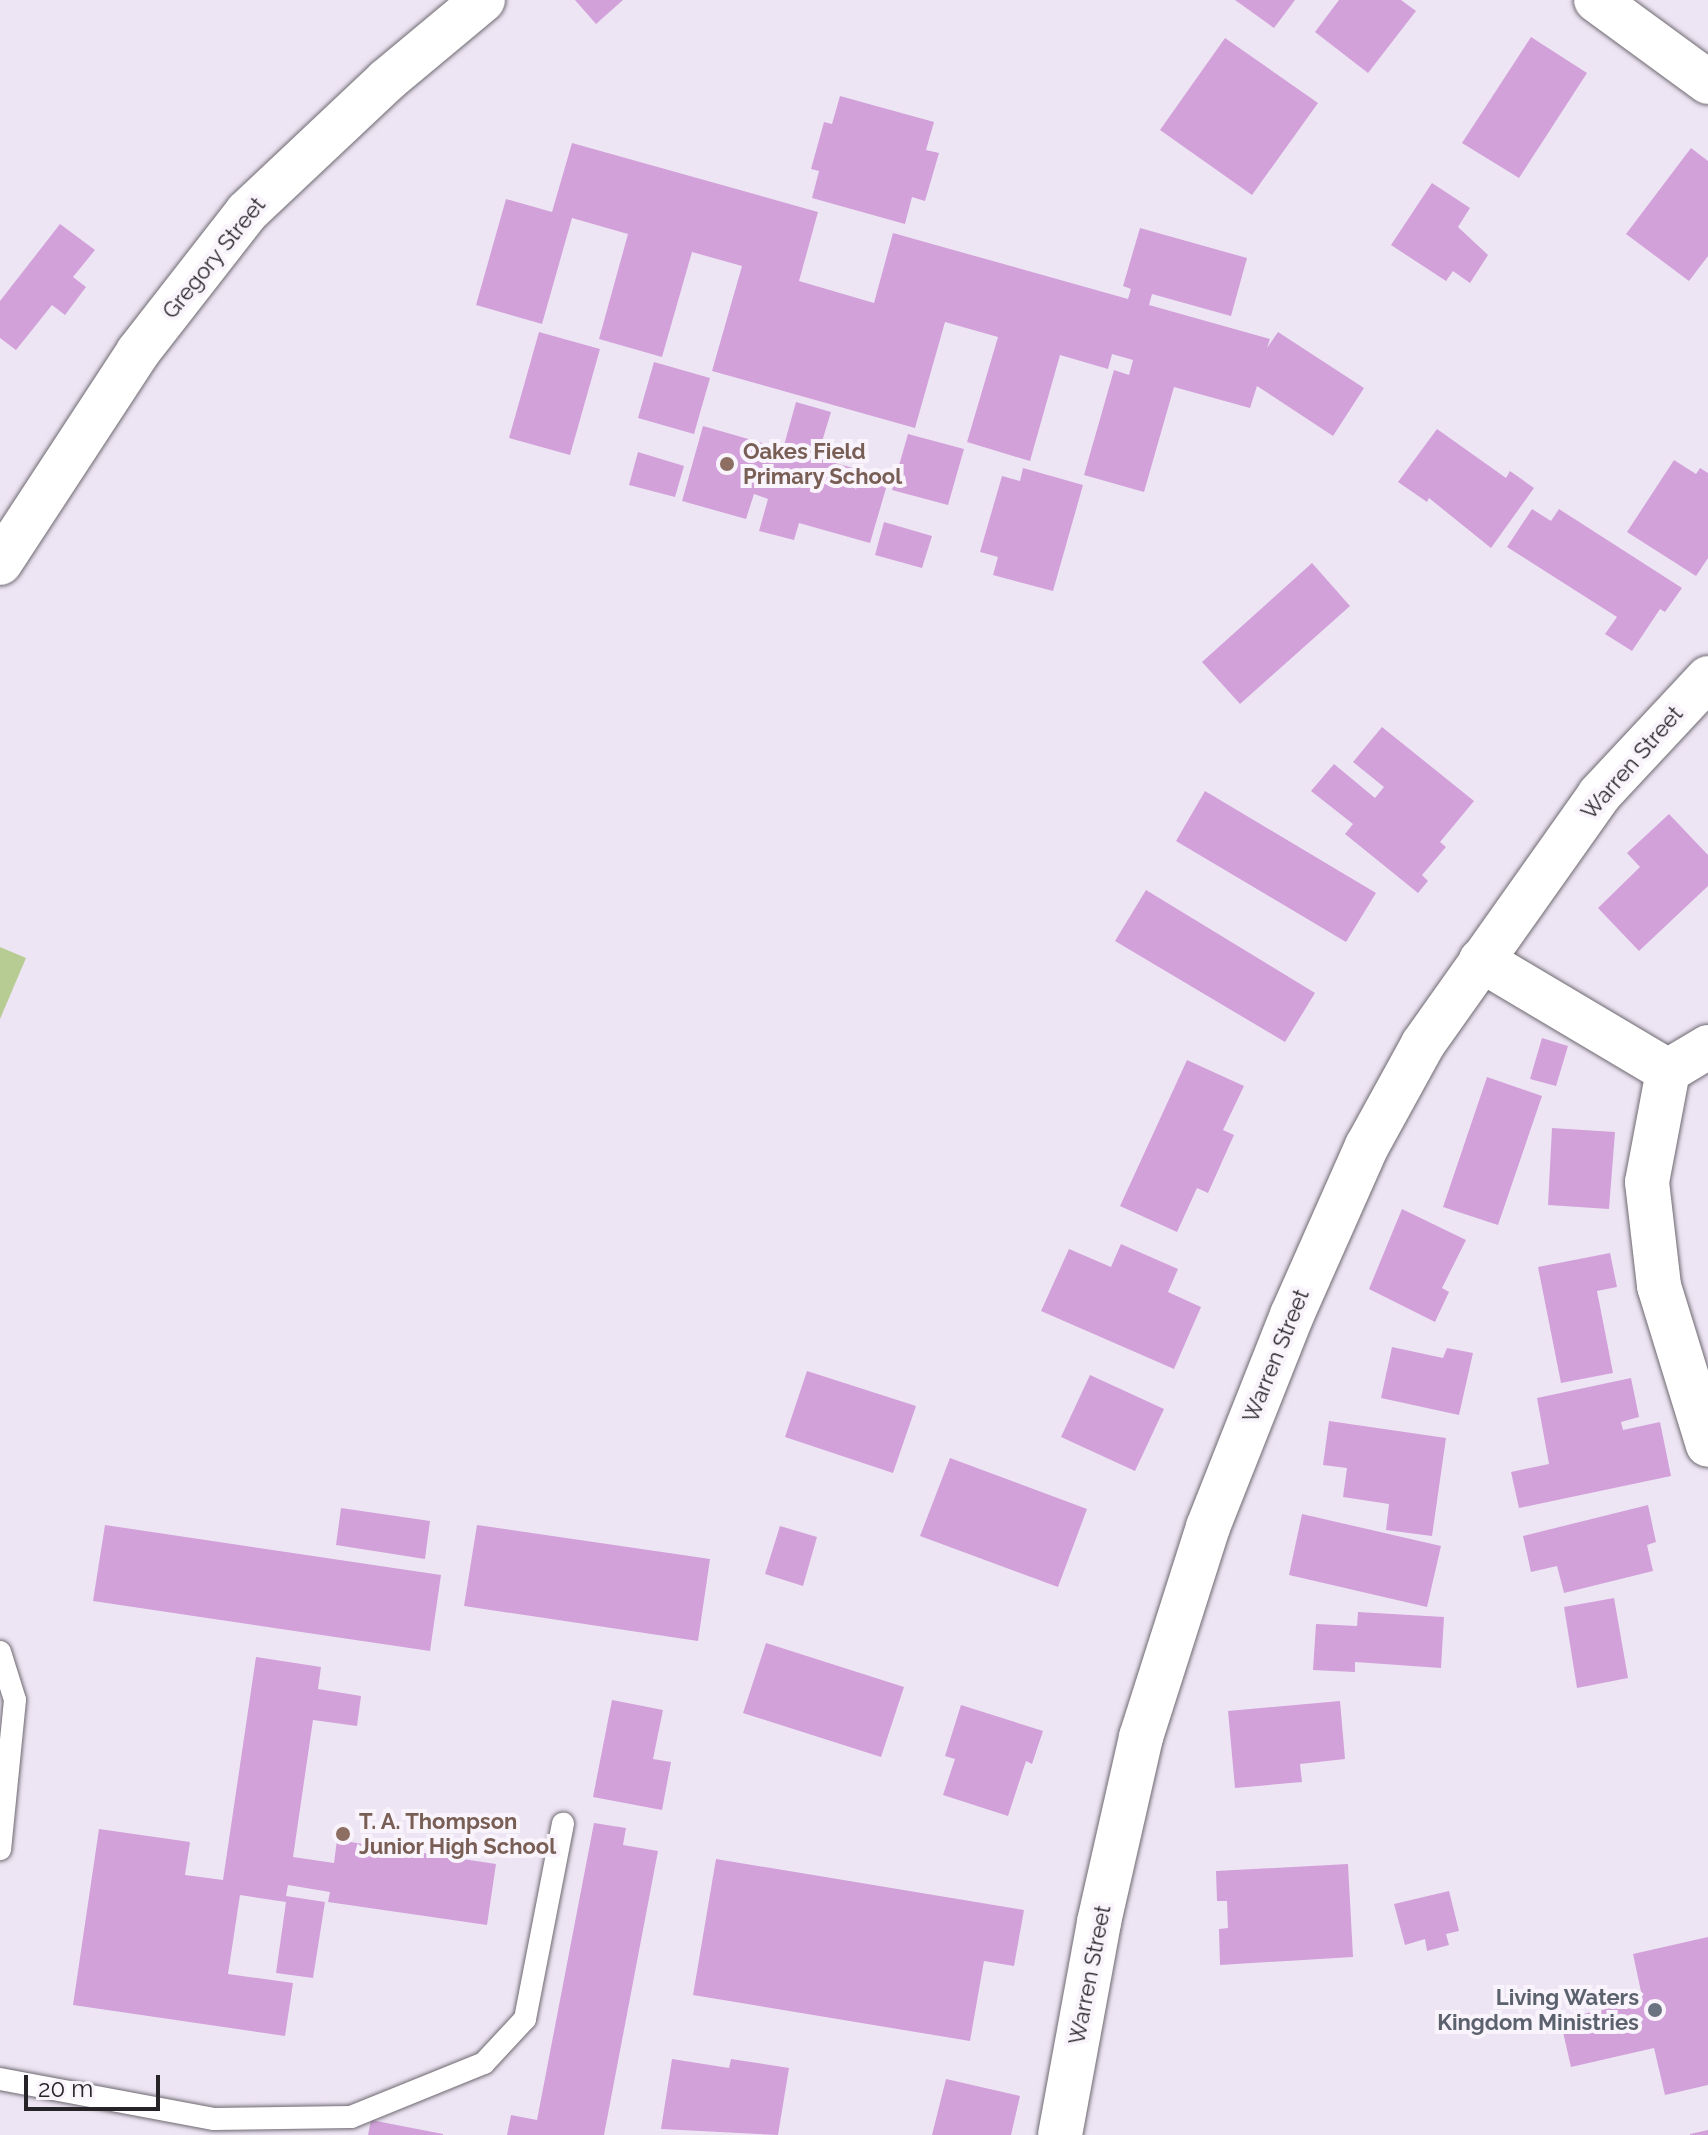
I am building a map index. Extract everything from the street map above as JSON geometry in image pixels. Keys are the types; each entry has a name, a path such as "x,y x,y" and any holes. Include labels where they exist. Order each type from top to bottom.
{"street":[{"name":"Gregory Street","path":"0,563 138,352 247,212 387,80 483,0"},
{"path":"1596,0 1708,82"},
{"name":"Warren Street","path":"1060,2135 1099,1922 1141,1737 1208,1527 1367,1146 1423,1044 1599,795 1708,678"},
{"path":"1481,960 1668,1071"},
{"path":"1708,1047 1668,1071 1647,1182 1659,1286 1708,1445"}],"lane":[{"path":"0,1652 15,1700 0,1849"},
{"path":"0,2079 214,2119 351,2117 484,2063 525,2019 563,1824"}],"shaded area":[{"path":"0,0 1708,0 1708,2135 0,2135"}],"green space":[{"path":"0,947 26,958 0,1019"}],"building":[{"path":"575,0 623,0 596,24"},
{"path":"1235,0 1295,0 1274,28"},
{"path":"1339,0 1401,0 1416,11 1368,73 1315,32"},
{"path":"1531,37 1587,73 1519,178 1462,143"},
{"path":"1225,38 1318,103 1252,195 1160,130"},
{"path":"840,96 934,122 926,150 939,153 925,201 912,197 905,224 812,198 819,171 811,169 824,122 832,124"},
{"path":"572,143 818,212 799,281 874,303 893,233 1128,299 1131,289 1123,286 1140,228 1247,258 1231,316 1152,294 1149,305 1270,339 1267,348 1278,332 1364,388 1333,436 1257,386 1250,408 1174,387 1144,492 1084,475 1114,370 1129,375 1133,360 1112,354 1108,369 1060,355 1030,461 967,442 998,337 945,322 915,428 712,371 742,266 692,252 662,357 599,339 628,234 572,218 542,324 476,305 506,199 552,212"},
{"path":"1691,148 1708,161 1708,256 1689,281 1626,234"},
{"path":"1432,183 1470,208 1458,227 1488,255 1470,283 1453,271 1446,281 1391,245"},
{"path":"60,224 95,250 73,277 86,287 65,315 52,305 16,350 0,338 0,301"},
{"path":"539,332 600,349 570,455 509,438"},
{"path":"654,362 710,378 694,434 638,418"},
{"path":"796,402 831,412 817,458 889,478 870,543 799,523 794,540 759,531 768,499 754,494 746,519 682,501 703,426 783,449"},
{"path":"1437,429 1506,478 1510,471 1534,488 1491,548 1429,498 1427,502 1398,482"},
{"path":"908,434 964,449 948,505 892,490"},
{"path":"638,452 684,466 675,497 629,485"},
{"path":"1674,460 1696,474 1700,468 1708,473 1708,558 1696,576 1627,532"},
{"path":"1023,468 1083,485 1053,591 993,575 998,557 980,552 1002,476 1020,481"},
{"path":"1532,509 1551,521 1559,509 1682,588 1665,612 1660,609 1632,651 1605,634 1617,617 1507,547"},
{"path":"884,522 932,536 922,568 875,555"},
{"path":"1312,563 1350,606 1240,704 1202,662"},
{"path":"1382,727 1474,801 1440,842 1446,847 1422,875 1428,881 1418,893 1345,834 1353,824 1311,791 1334,764 1375,798 1384,787 1353,762"},
{"path":"1205,791 1376,893 1346,942 1176,841"},
{"path":"1669,814 1708,855 1708,886 1639,951 1598,908 1640,867 1627,853"},
{"path":"1146,890 1315,993 1285,1042 1115,941"},
{"path":"1542,1038 1568,1046 1556,1086 1530,1079"},
{"path":"1187,1060 1244,1086 1223,1130 1234,1135 1208,1193 1197,1188 1177,1232 1120,1206"},
{"path":"1487,1077 1542,1096 1498,1225 1443,1207"},
{"path":"1552,1128 1615,1132 1609,1209 1548,1205"},
{"path":"1402,1209 1466,1240 1442,1288 1449,1292 1435,1322 1369,1289"},
{"path":"1121,1244 1178,1269 1168,1292 1201,1307 1174,1369 1041,1311 1069,1249 1111,1267"},
{"path":"1610,1253 1617,1287 1597,1291 1613,1373 1561,1383 1538,1267"},
{"path":"1392,1347 1443,1358 1447,1348 1473,1353 1459,1415 1381,1398"},
{"path":"807,1371 916,1406 893,1473 785,1437"},
{"path":"1090,1375 1164,1409 1135,1471 1061,1437"},
{"path":"1631,1378 1639,1417 1621,1422 1623,1430 1660,1422 1671,1476 1519,1508 1511,1472 1549,1464 1537,1398"},
{"path":"1329,1421 1446,1438 1432,1536 1386,1530 1389,1504 1343,1497 1347,1468 1323,1465"},
{"path":"950,1458 1087,1509 1058,1587 920,1536"},
{"path":"1648,1505 1656,1542 1647,1545 1653,1571 1564,1593 1557,1566 1531,1572 1523,1536"},
{"path":"341,1508 430,1521 425,1559 336,1545"},
{"path":"1302,1514 1441,1546 1427,1607 1289,1575"},
{"path":"105,1525 441,1575 430,1651 93,1601"},
{"path":"477,1525 710,1559 698,1641 464,1606"},
{"path":"780,1526 817,1537 803,1586 765,1574"},
{"path":"1614,1598 1628,1678 1577,1688 1564,1607"},
{"path":"1358,1612 1444,1617 1441,1668 1355,1662 1355,1672 1313,1670 1316,1624 1357,1626"},
{"path":"766,1643 904,1687 881,1757 743,1713"},
{"path":"256,1657 321,1667 318,1689 361,1696 357,1726 313,1720 293,1857 334,1863 337,1840 496,1864 487,1925 328,1902 330,1892 288,1885 286,1896 325,1902 313,1978 276,1973 286,1902 240,1895 228,1974 293,1983 285,2036 73,2005 99,1829 190,1842 185,1875 223,1880"},
{"path":"612,1700 663,1710 653,1759 671,1762 662,1810 593,1797"},
{"path":"1340,1701 1345,1759 1300,1764 1302,1782 1235,1788 1228,1711"},
{"path":"961,1705 1043,1731 1032,1764 1026,1761 1008,1816 943,1795 955,1759 945,1756"},
{"path":"594,1823 626,1828 623,1845 658,1851 604,2135 507,2135 511,2115 537,2120"},
{"path":"716,1859 1024,1910 1014,1966 984,1961 970,2041 693,1995"},
{"path":"1348,1864 1353,1957 1220,1965 1219,1929 1228,1928 1227,1901 1217,1901 1216,1871"},
{"path":"1449,1891 1459,1931 1446,1934 1449,1945 1427,1951 1425,1939 1405,1945 1394,1904"},
{"name":"Living Waters Kingdom Ministries","path":"1708,1937 1708,2085 1665,2095 1654,2048 1571,2067 1560,2019 1643,2001 1633,1954"},
{"path":"672,2059 729,2068 731,2059 789,2068 778,2135 661,2129"},
{"path":"946,2079 1020,2096 1011,2135 932,2135"},
{"path":"371,2120 443,2134 443,2135 368,2135"},
{"path":"1708,2130 1708,2135 1690,2135 1690,2134"}],"place":[{"name":"Oakes Field Primary School","path":"727,464"},
{"name":"T. A. Thompson Junior High School","path":"343,1834"},
{"name":"Living Waters Kingdom Ministries","path":"1655,2010"}]}
